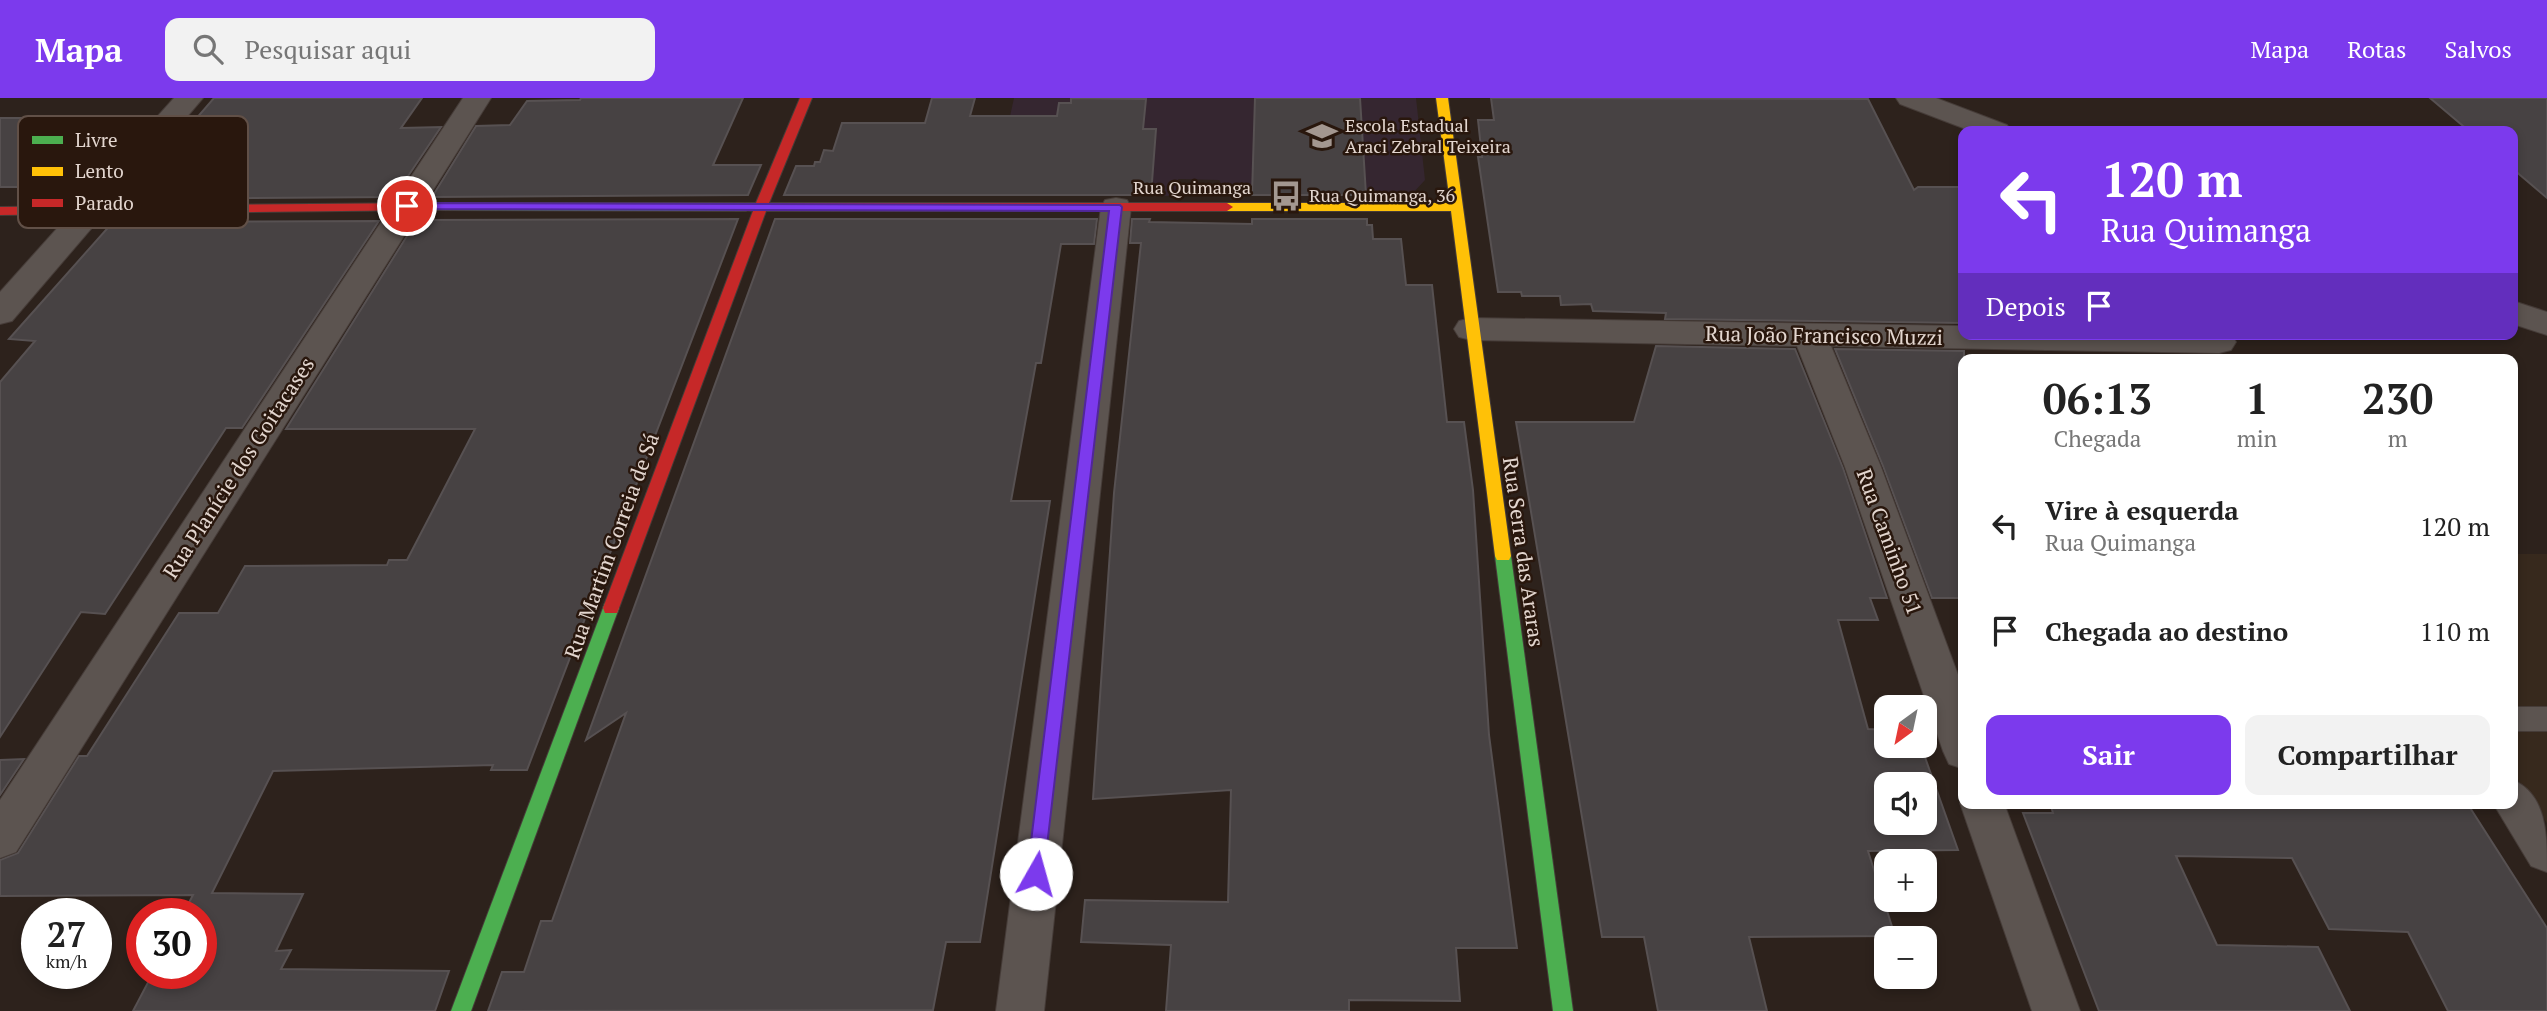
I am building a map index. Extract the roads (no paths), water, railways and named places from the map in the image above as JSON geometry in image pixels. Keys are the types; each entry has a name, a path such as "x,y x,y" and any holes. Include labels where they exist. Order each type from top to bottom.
{"street":[{"path":"174,116 190,98"},
{"name":"Rua Planície dos Goitacases","path":"0,838 477,98"},
{"name":"Rua Martim Correia de Sá","path":"461,1011 761,207 806,98"},
{"name":"Rua Serra das Araras","path":"1442,98 1563,1011"},
{"path":"1925,101 1985,126"},
{"name":"Rua Quimanga","path":"248,209 407,206 1455,207"},
{"path":"1020,1011 1116,207"},
{"name":"Rua Quimanga","path":"0,211 18,211"},
{"path":"0,313 75,228"},
{"path":"2525,312 2547,324"},
{"name":"Rua João Francisco Muzzi","path":"1471,329 1958,339"},
{"name":"Rua Caminho 51","path":"1809,335 1863,467 1958,734"},
{"name":"Rua João Francisco Muzzi","path":"2015,340 2221,345"},
{"path":"2518,807 2547,852"},
{"path":"1984,809 2056,1011"}],"lane":[{"path":"2518,719 2547,719"}],"place":[{"name":"Escola Estadual Araci Zebral Teixeira","path":"1322,136"},
{"name":"Rua Quimanga, 36","path":"1286,196"}]}
